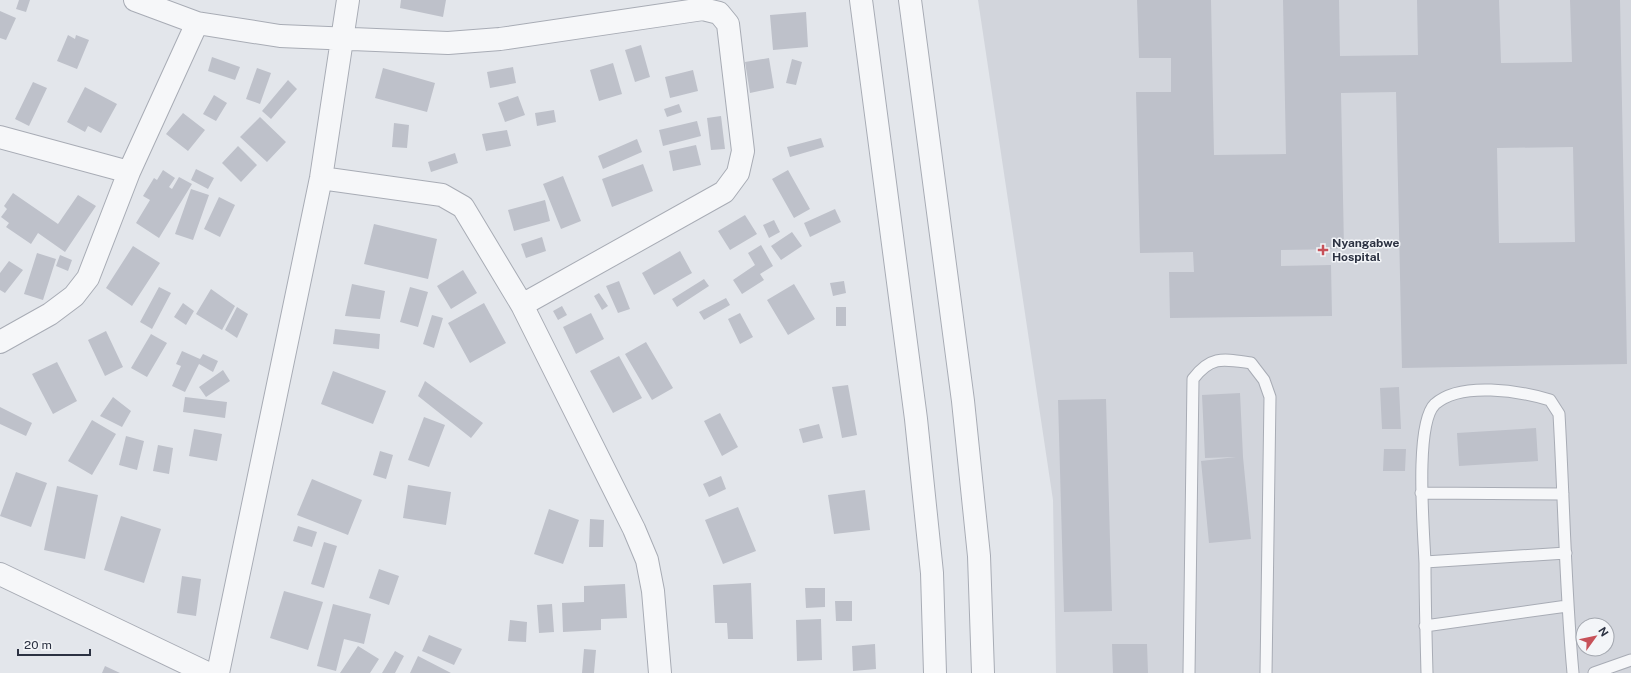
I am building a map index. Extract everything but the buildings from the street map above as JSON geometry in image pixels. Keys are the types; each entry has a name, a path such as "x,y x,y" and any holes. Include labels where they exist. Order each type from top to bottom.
{"street":[{"path":"135,0 197,23 280,36 448,43 500,39 703,9 719,13 728,24 743,151 738,174 724,192 522,305"},
{"path":"218,673 320,178 348,0"},
{"path":"861,0 916,419 932,574 934,673"},
{"path":"910,0 963,401 979,556 983,673"},
{"path":"0,342 50,314 74,296 88,278 129,172 197,23"},
{"path":"0,137 129,172"},
{"path":"320,178 442,195 463,207 522,305 634,529 647,560 653,591 660,673"},
{"path":"0,574 207,673"}],"lane":[{"path":"1189,673 1193,380 1201,369 1211,361 1233,360 1251,363 1264,380 1270,397 1266,673"},
{"path":"1427,673 1421,493 1427,420 1435,405 1452,395 1484,389 1512,391 1550,400 1559,414 1566,553 1567,606 1572,673"},
{"path":"1421,493 1563,494"},
{"path":"1424,562 1566,553"},
{"path":"1425,626 1567,606"},
{"path":"1594,673 1631,660"}],"shaded area":[{"name":"Nyangabwe Hospital","path":"978,0 1631,0 1631,673 1056,673 1053,500"}],"place":[{"name":"Nyangabwe Hospital","path":"1323,250"}]}
